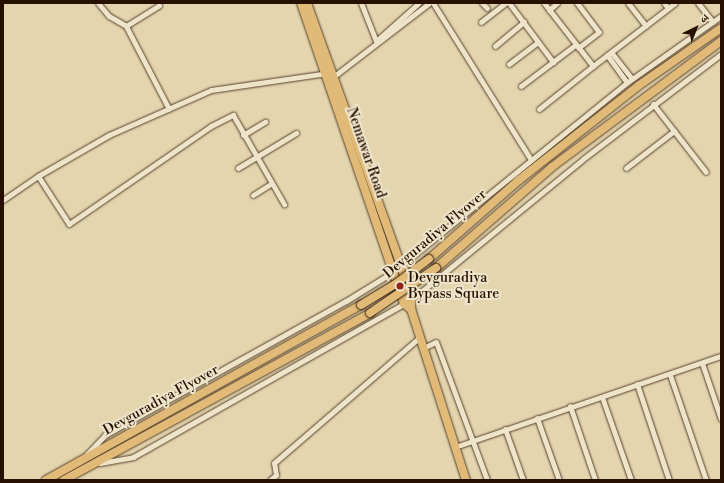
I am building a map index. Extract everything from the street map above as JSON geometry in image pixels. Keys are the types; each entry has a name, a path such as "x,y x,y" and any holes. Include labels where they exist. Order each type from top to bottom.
{"highway":[{"name":"Nemawar Road","path":"301,3 330,74 401,266 412,300"},
{"name":"Nemawar Road","path":"307,3 404,307 420,337 466,480"},
{"name":"Devguradiya Flyover","path":"46,480 397,284 429,259 519,180 638,86 721,28"},
{"name":"Devguradiya Flyover","path":"64,480 404,292 436,268 552,167 721,41"},
{"path":"404,307 412,300"}],"street":[{"path":"98,3 109,16 126,26 169,109"},
{"path":"368,3 362,5 376,41 419,3"},
{"path":"3,200 38,176 109,135 211,90 330,74 429,3"},
{"path":"433,3 531,160"},
{"path":"482,3 487,8"},
{"path":"481,22 505,3"},
{"path":"509,3 553,62"},
{"path":"544,3 592,66"},
{"path":"549,10 557,3"},
{"path":"521,86 553,62 599,32 577,3"},
{"path":"628,3 646,26"},
{"path":"664,3 668,8"},
{"path":"539,109 592,66 675,3"},
{"path":"698,3 713,22"},
{"path":"126,26 159,5"},
{"path":"80,461 105,435 309,322 393,272 627,83 721,16"},
{"path":"495,46 524,22"},
{"path":"509,64 538,42"},
{"path":"609,54 627,83"},
{"path":"609,54 632,80"},
{"path":"412,300 653,104 721,54"},
{"path":"653,104 706,172"},
{"path":"38,176 69,224 211,126 233,115 284,204"},
{"path":"243,134 266,122"},
{"path":"626,168 674,131"},
{"path":"238,168 257,158 296,133"},
{"path":"253,195 272,183"},
{"path":"91,465 138,454 404,307"},
{"path":"270,480 276,474 274,463 420,337"},
{"path":"423,348 436,342 487,480"},
{"path":"455,447 570,406 670,375 721,356"},
{"path":"702,363 721,418"},
{"path":"670,375 706,480"},
{"path":"637,384 669,480"},
{"path":"602,397 631,480"},
{"path":"570,406 595,480"},
{"path":"537,418 558,480"},
{"path":"505,429 523,480"}],"place":[{"name":"Devguradiya Bypass Square","path":"400,286"}]}
